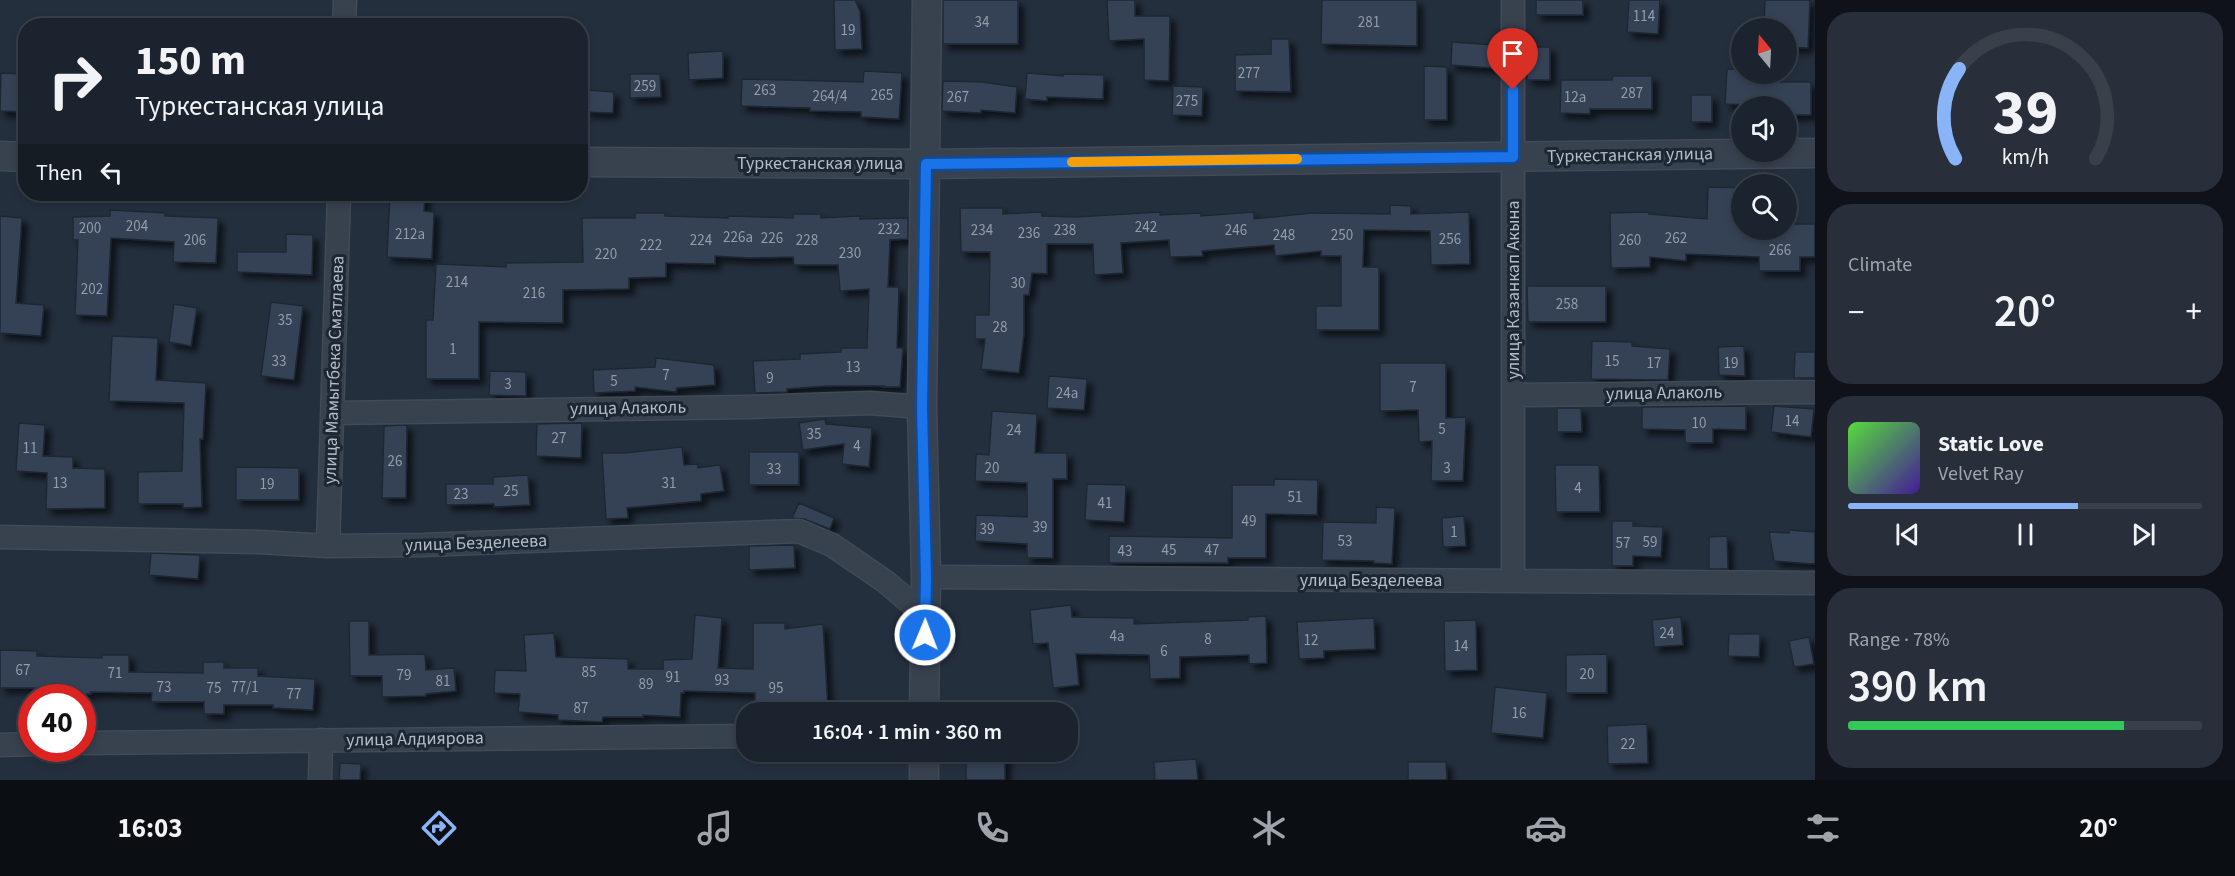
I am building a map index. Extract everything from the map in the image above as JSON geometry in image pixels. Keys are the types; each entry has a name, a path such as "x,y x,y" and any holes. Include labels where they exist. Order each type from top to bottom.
{"street":[{"path":"344,18 345,0"},
{"path":"924,702 926,577 922,407 927,0"},
{"name":"улица Казанкап Акына","path":"1513,0 1513,581"},
{"name":"Туркестанская улица","path":"588,162 926,164 1815,153"},
{"path":"0,156 18,156"},
{"name":"улица Мамытбека Сматлаева","path":"328,546 339,201"},
{"name":"улица Алаколь","path":"1513,395 1815,392"},
{"name":"улица Алаколь","path":"333,413 870,403 922,407"},
{"name":"улица Безделеева","path":"0,537 259,542 328,546 423,545 799,531 832,545 886,582 926,616"},
{"name":"улица Безделеева","path":"926,577 1815,583"},
{"name":"улица Алдиярова","path":"96,743 736,736"},
{"path":"320,780 321,740"},
{"path":"0,745 18,744"},
{"path":"924,762 924,780"}],"building":[{"path":"834,0 855,0 860,11 862,49 835,50"},
{"path":"943,0 1018,0 1018,44 943,44"},
{"path":"1107,0 1135,0 1135,16 1170,16 1169,81 1144,80 1144,39 1109,41"},
{"path":"1322,0 1417,0 1417,46 1321,44"},
{"path":"1536,0 1583,0 1583,15 1536,15"},
{"path":"1629,0 1660,0 1658,34 1627,32"},
{"path":"1765,0 1810,0 1808,48 1797,48 1797,18 1764,18"},
{"path":"1271,39 1289,39 1291,92 1235,91 1235,55 1271,54"},
{"path":"1452,42 1495,45 1493,68 1451,65"},
{"path":"1527,47 1550,47 1550,80 1527,80"},
{"path":"723,51 723,78 689,80 688,53"},
{"path":"1424,66 1447,67 1447,120 1424,120"},
{"path":"1727,69 1731,69 1731,84 1811,82 1811,115 1797,115 1797,96 1731,96 1731,104 1725,104"},
{"path":"864,71 902,73 899,119 861,117 861,112 741,106 742,79 863,82"},
{"path":"1,73 18,74 18,112 0,111"},
{"path":"1027,73 1063,76 1063,74 1104,75 1103,99 1047,97 1047,101 1025,99"},
{"path":"630,74 660,74 661,97 630,98"},
{"path":"1613,76 1652,76 1652,109 1590,109 1590,114 1560,113 1561,80 1612,80"},
{"path":"943,81 982,82 1017,87 1015,113 981,110 981,113 942,111"},
{"path":"1173,86 1203,87 1202,116 1172,115"},
{"path":"588,90 614,92 613,113 588,112"},
{"path":"1691,95 1712,95 1712,122 1691,122"},
{"path":"1708,187 1731,188 1731,240 1797,240 1797,224 1815,224 1815,257 1800,257 1800,271 1759,271 1759,257 1686,254 1686,261 1650,257 1650,267 1611,268 1610,213 1649,212 1649,214 1707,219"},
{"path":"390,201 425,201 424,211 434,212 432,259 387,257"},
{"path":"1390,205 1411,206 1411,214 1469,212 1470,264 1431,265 1430,231 1364,230 1363,267 1379,267 1379,330 1316,330 1316,306 1341,306 1341,256 1321,256 1321,251 1275,256 1274,245 1202,251 1203,256 1170,257 1169,240 1121,243 1123,273 1094,275 1093,244 1047,244 1047,274 1032,273 1029,295 1024,295 1024,334 1019,373 981,369 985,339 975,339 975,315 989,315 990,252 961,252 960,208 1003,208 1003,214 1042,212 1042,216 1076,217 1160,212 1160,215 1201,213 1201,216 1254,212 1254,219 1312,213 1390,214"},
{"path":"110,210 165,213 165,216 218,218 216,263 173,262 174,242 111,238 107,316 75,315 78,240 73,240 73,217 110,216"},
{"path":"635,213 728,218 728,216 793,218 793,214 821,214 821,218 860,216 860,219 908,218 908,239 890,240 888,287 899,287 897,348 903,348 900,387 827,386 787,389 787,392 755,393 753,361 800,359 800,354 841,352 841,348 867,348 869,289 840,291 838,265 794,265 793,257 715,256 715,264 666,263 666,277 629,278 629,289 563,290 563,323 479,322 479,379 426,379 426,320 433,320 436,264 506,267 506,263 583,262 582,218 635,218"},
{"path":"0,216 22,218 16,303 44,305 41,336 0,333"},
{"path":"286,234 313,235 312,275 237,272 237,252 286,252"},
{"path":"1527,286 1606,286 1606,322 1528,322"},
{"path":"271,302 303,306 294,380 261,376"},
{"path":"174,304 197,308 191,346 169,342"},
{"path":"112,336 158,338 156,380 206,383 203,439 200,439 202,507 183,508 183,504 138,504 138,472 182,471 184,403 109,401"},
{"path":"1592,341 1632,342 1632,346 1670,349 1668,380 1591,379"},
{"path":"1744,346 1745,376 1719,375 1718,347"},
{"path":"1795,352 1815,352 1815,378 1794,378"},
{"path":"656,358 714,365 715,385 677,388 676,392 635,387 635,391 594,393 593,370 655,367"},
{"path":"1380,363 1446,363 1446,418 1466,417 1463,481 1431,481 1432,441 1419,442 1418,410 1380,411"},
{"path":"490,371 526,372 526,396 489,395"},
{"path":"1049,376 1087,379 1084,410 1047,408"},
{"path":"1746,406 1746,430 1713,429 1713,443 1685,443 1685,430 1642,429 1642,407"},
{"path":"1774,406 1814,409 1811,437 1771,432"},
{"path":"1557,408 1581,408 1582,432 1557,432"},
{"path":"992,411 1037,414 1035,453 1067,453 1067,479 1053,479 1053,558 1027,558 1027,544 975,541 976,515 1027,517 1027,483 975,481 976,454 989,455"},
{"path":"825,419 826,424 872,428 869,467 842,464 844,444 803,450 799,423"},
{"path":"19,423 45,425 43,456 73,457 73,468 105,469 105,508 46,509 47,473 16,471"},
{"path":"582,423 581,458 536,456 537,424"},
{"path":"407,425 406,498 382,498 384,426"},
{"path":"682,447 684,465 698,464 698,468 720,465 724,491 701,494 701,501 627,508 628,518 606,519 602,453"},
{"path":"749,452 799,452 799,485 749,485"},
{"path":"1555,465 1599,465 1600,512 1556,512"},
{"path":"236,467 299,468 299,500 236,500"},
{"path":"528,475 530,505 494,507 494,504 446,505 446,484 493,484 493,477"},
{"path":"1274,479 1318,480 1317,515 1266,514 1266,558 1228,558 1228,563 1109,563 1109,536 1232,538 1232,485 1274,485"},
{"path":"1087,484 1126,485 1124,522 1085,520"},
{"path":"799,503 834,518 830,529 804,519 792,518"},
{"path":"1376,507 1395,508 1392,564 1374,563 1374,561 1322,560 1323,522 1376,523"},
{"path":"1464,516 1466,546 1443,547 1442,518"},
{"path":"1612,521 1633,521 1633,526 1663,527 1661,557 1633,556 1633,566 1612,566"},
{"path":"1789,530 1815,532 1815,564 1774,561 1769,532 1789,533"},
{"path":"1727,536 1728,569 1709,569 1709,537"},
{"path":"794,545 795,568 749,570 749,546"},
{"path":"151,553 200,555 198,579 149,575"},
{"path":"1071,605 1072,617 1134,618 1134,624 1248,620 1248,617 1266,616 1267,663 1249,664 1249,655 1180,657 1180,678 1150,679 1149,655 1076,654 1079,685 1053,688 1048,643 1033,644 1030,610"},
{"path":"695,615 722,618 718,668 753,669 753,623 785,623 785,629 823,624 828,702 755,702 755,693 684,691 681,693 680,717 643,715 643,717 603,717 602,722 558,720 558,715 518,712 520,694 494,693 495,670 526,671 524,635 554,633 556,657 628,659 628,669 663,669 663,660 692,659"},
{"path":"1681,617 1683,645 1654,647 1652,620"},
{"path":"1374,618 1375,649 1324,651 1324,658 1299,659 1297,622"},
{"path":"1476,620 1477,670 1445,671 1444,621"},
{"path":"349,621 369,621 369,655 425,654 426,670 454,668 456,691 426,694 426,696 382,697 382,676 350,676"},
{"path":"1729,634 1760,634 1759,657 1728,656"},
{"path":"1809,637 1814,664 1794,667 1789,641"},
{"path":"0,650 37,651 37,656 102,658 102,655 129,655 129,672 203,673 203,662 224,662 224,668 258,668 258,676 315,679 313,710 273,708 273,705 224,705 224,714 204,714 204,702 151,702 152,693 96,692 96,684 18,684 18,688 0,688"},
{"path":"1607,654 1607,693 1566,693 1566,655"},
{"path":"1495,687 1547,693 1543,738 1491,733"},
{"path":"1647,724 1648,763 1608,764 1607,726"},
{"path":"1196,759 1198,780 1155,780 1154,762"},
{"path":"966,762 1005,762 1005,780 966,780"},
{"path":"1408,762 1446,762 1447,780 1408,780"},
{"path":"340,763 361,764 360,780 339,780"}],"slow traffic":[{"path":"1072,162 1297,159"}],"route":[{"path":"925,635 922,407 926,164 1513,157 1513,90"}]}
